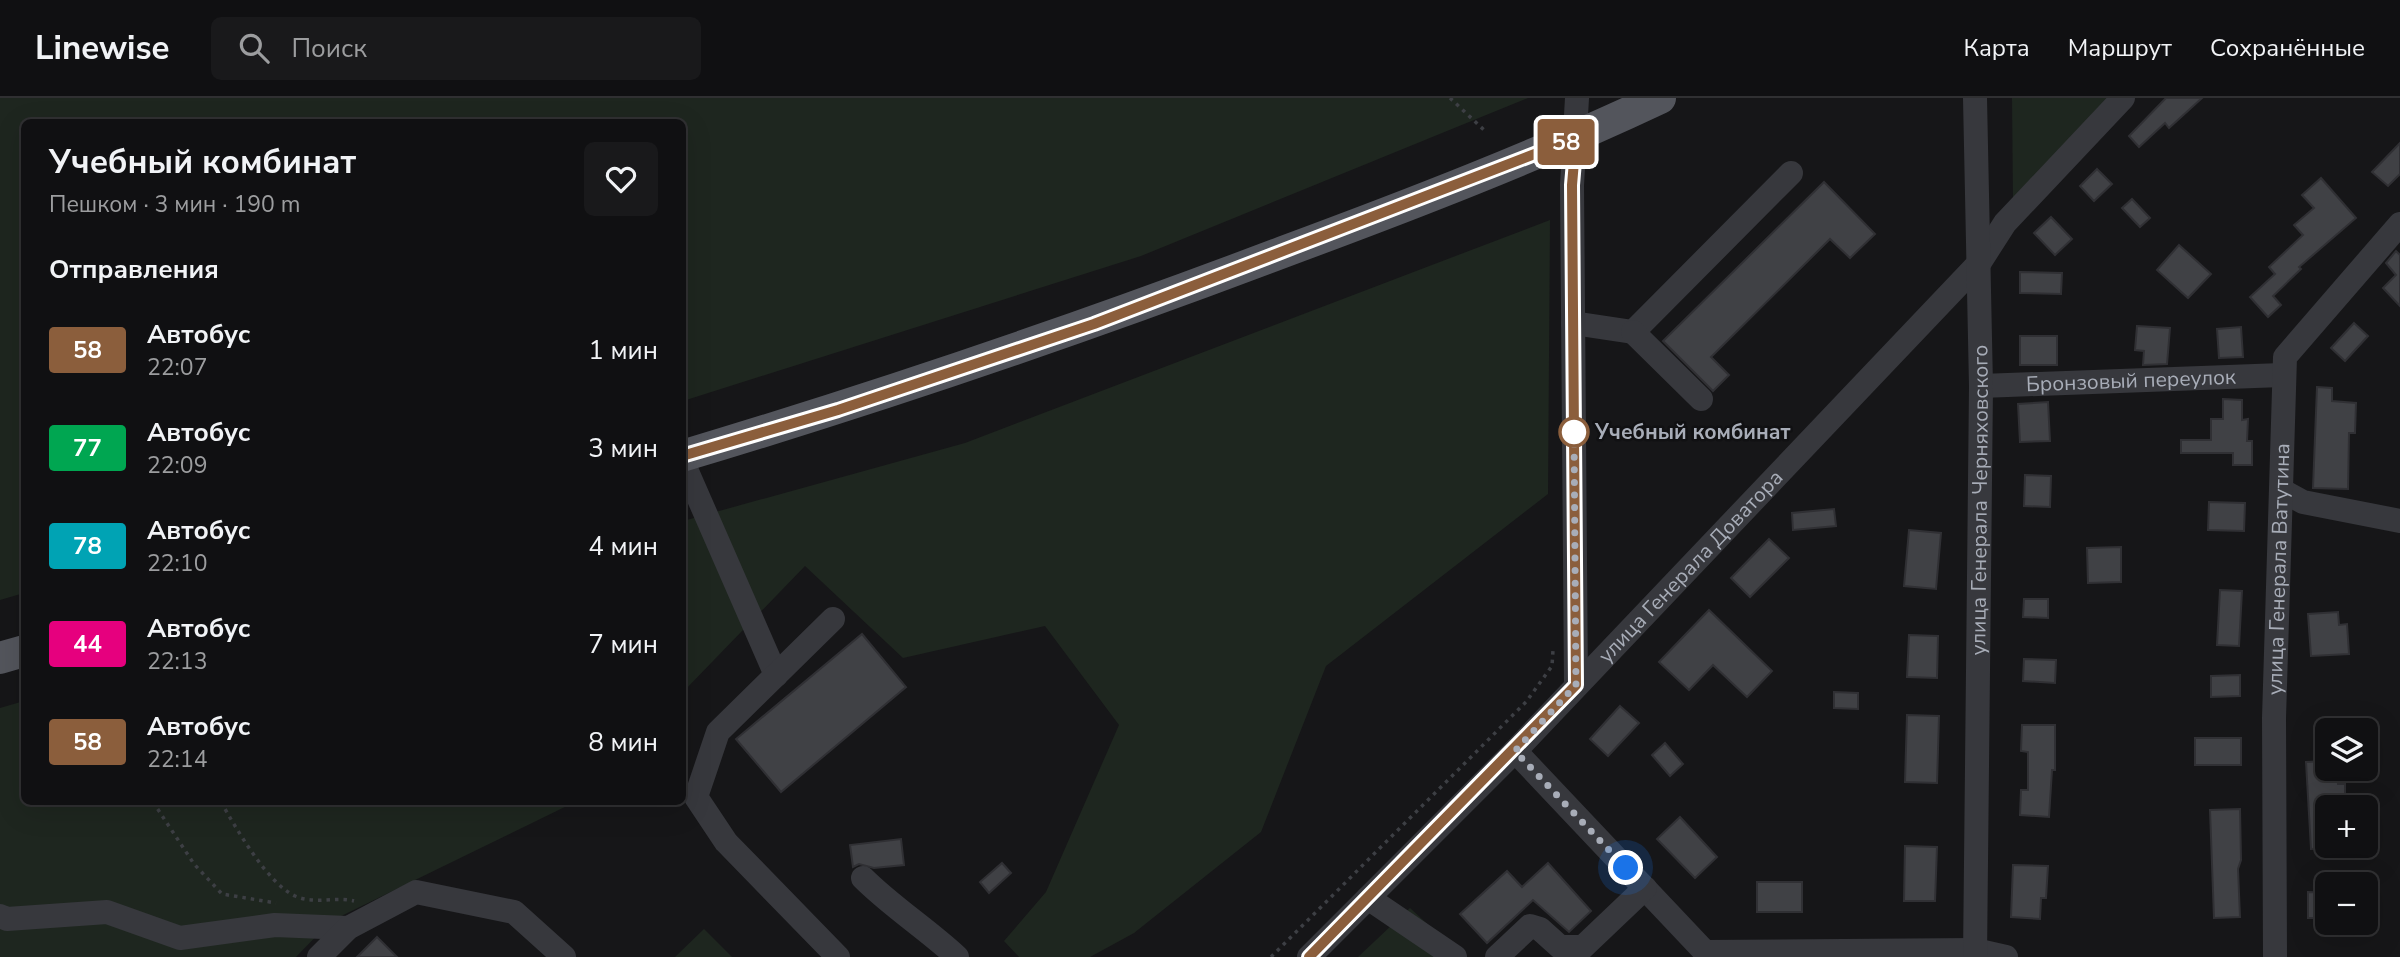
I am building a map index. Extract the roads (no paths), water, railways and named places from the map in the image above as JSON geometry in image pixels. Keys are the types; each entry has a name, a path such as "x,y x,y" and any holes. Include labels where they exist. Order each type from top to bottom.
{"main road":[{"path":"686,457 838,410 1094,324 1576,138 1660,98"},
{"path":"0,658 21,652"}],"street":[{"path":"1576,685 1572,185 1577,98"},
{"name":"улица Генерала Черняховского","path":"1975,98 1981,386 1975,953"},
{"path":"1980,262 2005,223 2123,98"},
{"path":"1633,332 1791,173"},
{"name":"улица Генерала Ватутина","path":"2275,957 2274,718 2282,375 2285,357 2400,223"},
{"name":"улица Генерала Доватора","path":"1309,957 1515,751 1980,262"},
{"path":"1573,323 1633,332 1700,400"},
{"name":"Бронзовый переулок","path":"1981,386 2282,375"},
{"path":"686,467 776,675"},
{"path":"2281,490 2303,502 2400,521"},
{"path":"833,619 718,732 696,797 726,842 838,957"},
{"path":"1515,751 1705,954 1975,953 2006,957"},
{"path":"863,878 889,904 922,924 957,957"},
{"path":"1497,957 1530,926 1540,929 1560,947 1583,947 1645,888"},
{"path":"319,957 348,928 415,892 514,912 564,957"},
{"path":"1368,898 1455,957"},
{"path":"0,916 7,919 107,912 180,938 275,925 348,928"}],"place":[{"name":"Учебный комбинат","path":"1574,432"}]}
